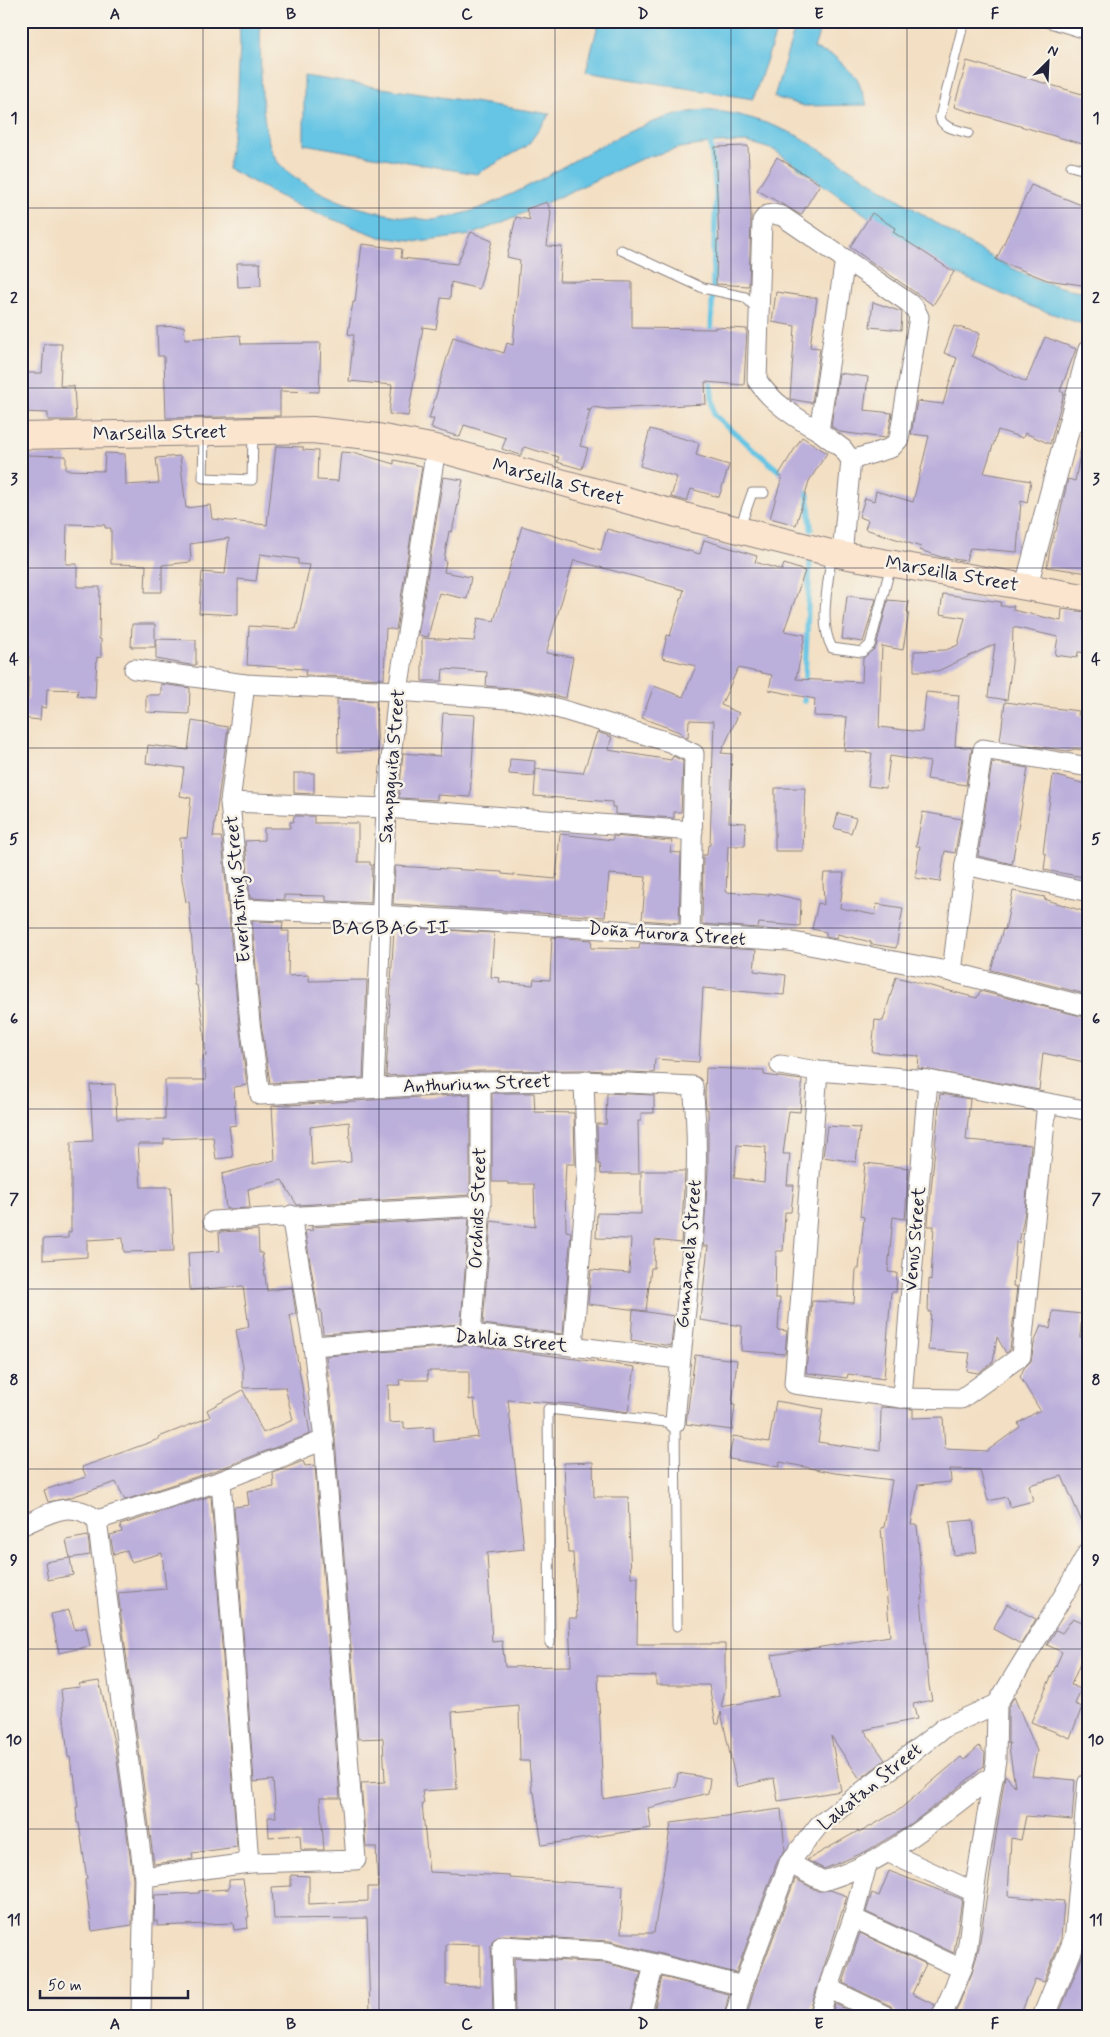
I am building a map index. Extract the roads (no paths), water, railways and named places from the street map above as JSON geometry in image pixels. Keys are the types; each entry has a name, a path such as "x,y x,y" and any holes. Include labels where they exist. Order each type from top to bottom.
{"main road":[{"name":"Marseilla Street","path":"21,436 312,430 378,437 436,448 590,491 837,554 1089,598"}],"street":[{"path":"837,554 851,460 843,448 775,401 757,380 762,221 766,215 782,216 909,303 919,317 899,439 891,448 851,460"},
{"path":"819,431 845,259"},
{"path":"1026,587 1080,426 1089,351"},
{"name":"Sampaguita Street","path":"374,1087 386,808 398,691 436,448"},
{"path":"134,669 245,684 398,691 520,700 560,709 672,743 694,754 690,936"},
{"name":"Everlasting Street","path":"245,684 230,802 250,1023 260,1095"},
{"path":"952,972 965,865 983,748 1089,767"},
{"path":"230,802 386,808 693,831"},
{"path":"965,865 1089,892"},
{"name":"Doña Aurora Street","path":"239,909 381,915 788,941 952,972 1089,1007"},
{"path":"780,1064 818,1071 928,1080 1089,1110"},
{"path":"818,1071 794,1384 902,1398 961,1399 1021,1356 1047,1103"},
{"name":"Venus Street","path":"902,1398 928,1080"},
{"path":"573,1346 588,1175 584,1081"},
{"name":"Anthurium Street","path":"260,1095 481,1082 584,1081 693,1086"},
{"name":"Orchids Street","path":"471,1334 481,1206 481,1082"},
{"name":"Gumamela Street","path":"675,1423 679,1358 694,1229 697,1121 693,1086"},
{"path":"213,1221 291,1215 481,1206"},
{"path":"144,1877 249,1863 356,1860 324,1440 313,1346 291,1215"},
{"name":"Dahlia Street","path":"313,1346 471,1334 679,1358"},
{"path":"97,1520 221,1482 324,1440"},
{"path":"221,1482 249,1863"},
{"path":"21,1526 65,1508 90,1514 97,1520 144,1877 141,2016"},
{"path":"942,2016 962,1969 968,1944 974,1892 996,1760 997,1704 1089,1550"},
{"name":"Lakatan Street","path":"735,2016 743,1986 789,1863 820,1825 945,1727 997,1704"},
{"path":"789,1863 823,1881 867,1865 921,1830 994,1774"},
{"path":"1044,2016 1082,1937 1088,1796"},
{"path":"887,1852 974,1892"},
{"path":"819,2016 853,1918 867,1865"},
{"path":"853,1918 962,1969"},
{"path":"504,2016 502,1946 607,1952 743,1986"},
{"path":"641,2016 654,1965"},
{"path":"828,1988 886,2016"}],"lane":[{"path":"964,21 940,117 944,125 968,133"},
{"path":"1043,21 1089,35"},
{"path":"1071,166 1089,172"},
{"path":"622,250 703,288 745,297 752,304"},
{"path":"204,432 203,478 252,480 253,430"},
{"path":"739,530 752,493 764,493"},
{"path":"837,554 825,625 827,638 832,648 862,652 870,644 891,564"},
{"path":"550,1643 548,1409 675,1423 677,1626"}],"water":[{"path":"239,21 260,21 263,109 269,143 274,156 279,164 296,178 318,191 348,204 387,214 430,220 468,212 502,199 634,130 668,117 704,110 723,112 761,121 798,136 971,245 1020,272 1068,289 1089,291 1089,324 1079,323 1027,305 950,271 870,218 774,150 747,142 715,143 679,148 641,159 522,214 471,235 419,242 380,237 300,207 227,168 237,110 240,45"},
{"path":"599,21 780,21 753,99 586,72"},
{"path":"797,21 822,21 814,49 834,56 857,78 867,105 804,106 774,97"},
{"path":"304,76 550,114 527,146 477,174 304,144"}],"waterway":[{"path":"710,138 716,194 711,335"},
{"path":"710,375 714,415 786,477"},
{"path":"801,489 808,495 811,529"},
{"path":"804,701 810,560"}],"district":[{"name":"BAGBAG II","path":"391,928"}]}
